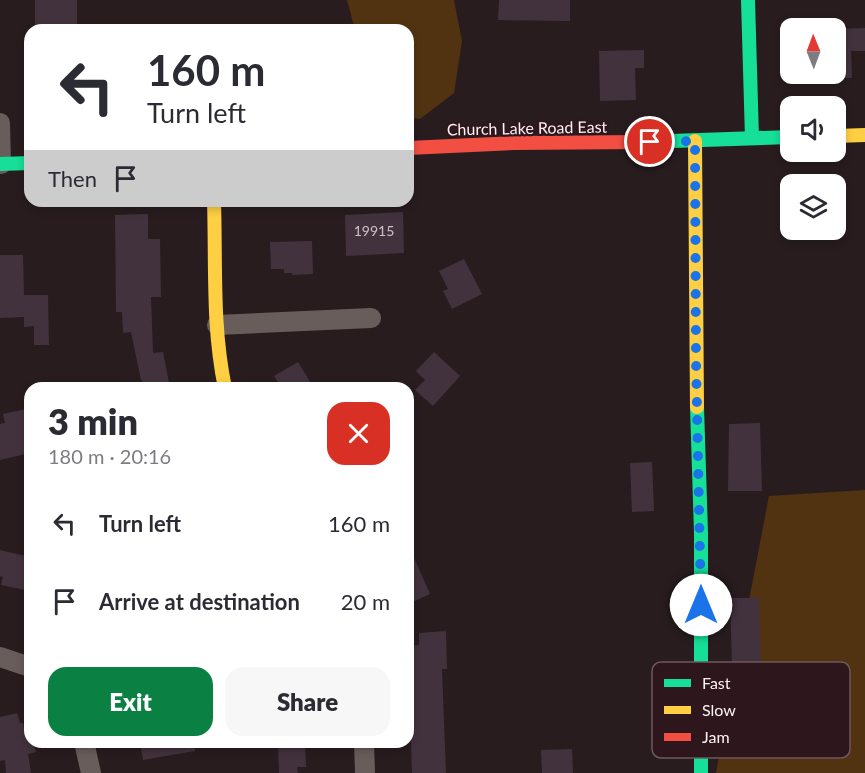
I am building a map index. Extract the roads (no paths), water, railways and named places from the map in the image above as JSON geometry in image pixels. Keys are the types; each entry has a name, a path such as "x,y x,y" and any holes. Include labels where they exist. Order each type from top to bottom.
{"street":[{"path":"748,0 752,138"},
{"path":"0,123 1,164 24,163"},
{"path":"846,136 865,135"},
{"name":"Church Lake Road East","path":"414,148 780,137"},
{"path":"695,141 701,662"},
{"path":"214,207 217,325 219,359 224,382"},
{"path":"217,325 371,318"},
{"path":"0,657 24,666"},
{"path":"85,748 91,773"},
{"path":"364,748 365,773"}]}
